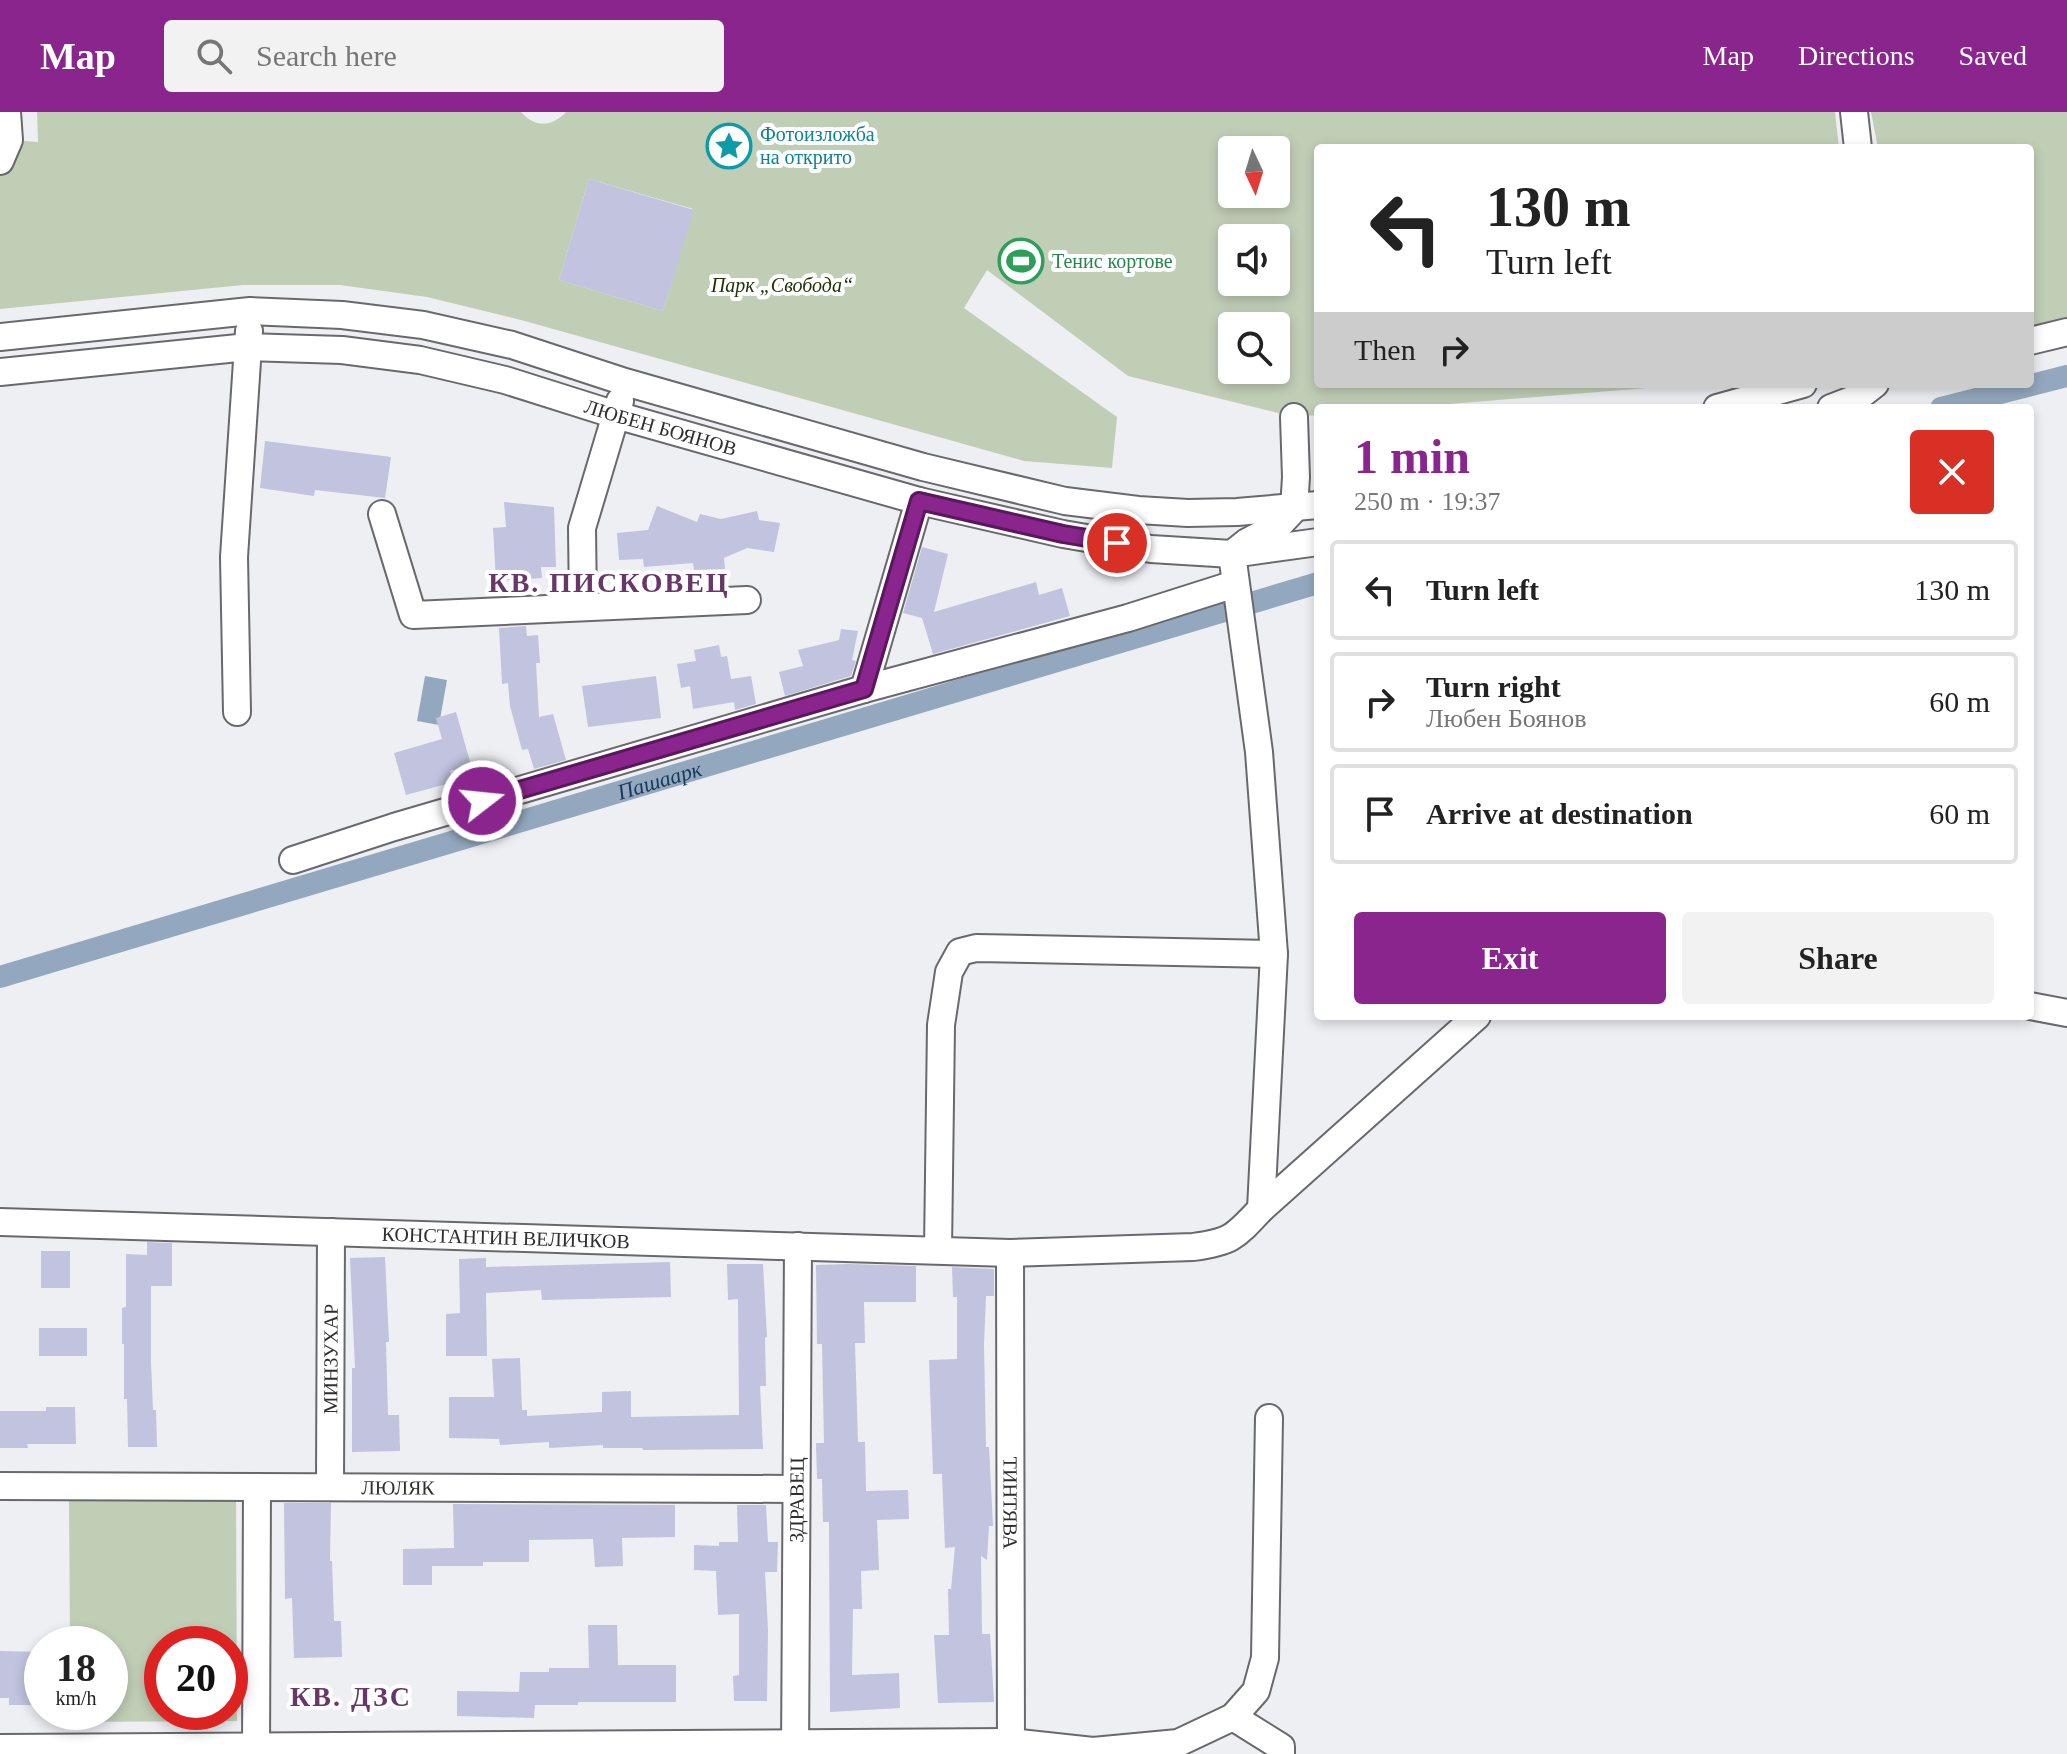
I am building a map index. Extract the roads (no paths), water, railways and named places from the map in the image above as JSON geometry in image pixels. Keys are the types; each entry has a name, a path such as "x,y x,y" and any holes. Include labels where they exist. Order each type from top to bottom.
{"street":[{"path":"0,161 9,140 7,112"},
{"path":"1854,112 1858,144"},
{"path":"237,712 234,557 250,311"},
{"name":"ЛЮБЕН БОЯНОВ","path":"0,337 250,311 342,315 423,325 512,345 625,382 923,467 1065,501 1188,513 1306,507"},
{"path":"2034,340 2067,332"},
{"name":"ЛЮБЕН БОЯНОВ","path":"0,372 248,347 342,350 420,360 505,380 616,415 919,501 1076,536 1151,549 1232,554 1314,543"},
{"path":"583,607 582,528 625,382"},
{"path":"1731,404 1789,388"},
{"path":"1841,404 1857,398 1870,388"},
{"path":"1261,1209 1274,954 1259,752 1232,554 1236,548 1306,507 1296,477 1294,417"},
{"path":"864,689 919,501"},
{"path":"382,514 413,615 747,600"},
{"path":"293,860 394,827 864,689 1235,586"},
{"path":"938,1250 941,1025 949,972 960,952 976,948 1274,954"},
{"path":"2034,1007 2067,1013"},
{"name":"КОНСТАНТИН ВЕЛИЧКОВ","path":"0,1222 1010,1253 1220,1244 1237,1235 1261,1209 1473,1020"},
{"name":"МИНЗУХАР","path":"330,1487 331,1232"},
{"name":"ЗДРАВЕЦ","path":"795,1749 798,1246"},
{"name":"ТИНТЯВА","path":"1010,1253 1011,1748"},
{"path":"0,1748 1011,1748 1093,1751 1178,1748 1233,1717 1256,1691 1265,1658 1269,1418"},
{"name":"ЛЮЛЯК","path":"0,1486 796,1489"},
{"path":"256,1750 257,1487"},
{"path":"1233,1717 1281,1747 1281,1754"}],"water":[{"path":"425,676 447,680 439,725 417,721"}],"waterway":[{"name":"Пашаарк","path":"2034,384 2067,376"},
{"name":"Пашаарк","path":"1957,404 2020,388"},
{"name":"Пашаарк","path":"0,977 1314,584"}],"place":[{"name":"Фотоизложба на открито","path":"729,146"},
{"name":"Тенис кортове","path":"1021,261"}],"district":[{"name":"КВ. ПИСКОВЕЦ","path":"609,582"},
{"name":"КВ. ДЗС","path":"351,1696"}],"park label":[{"name":"Парк „Свобода“","path":"782,285"}]}
